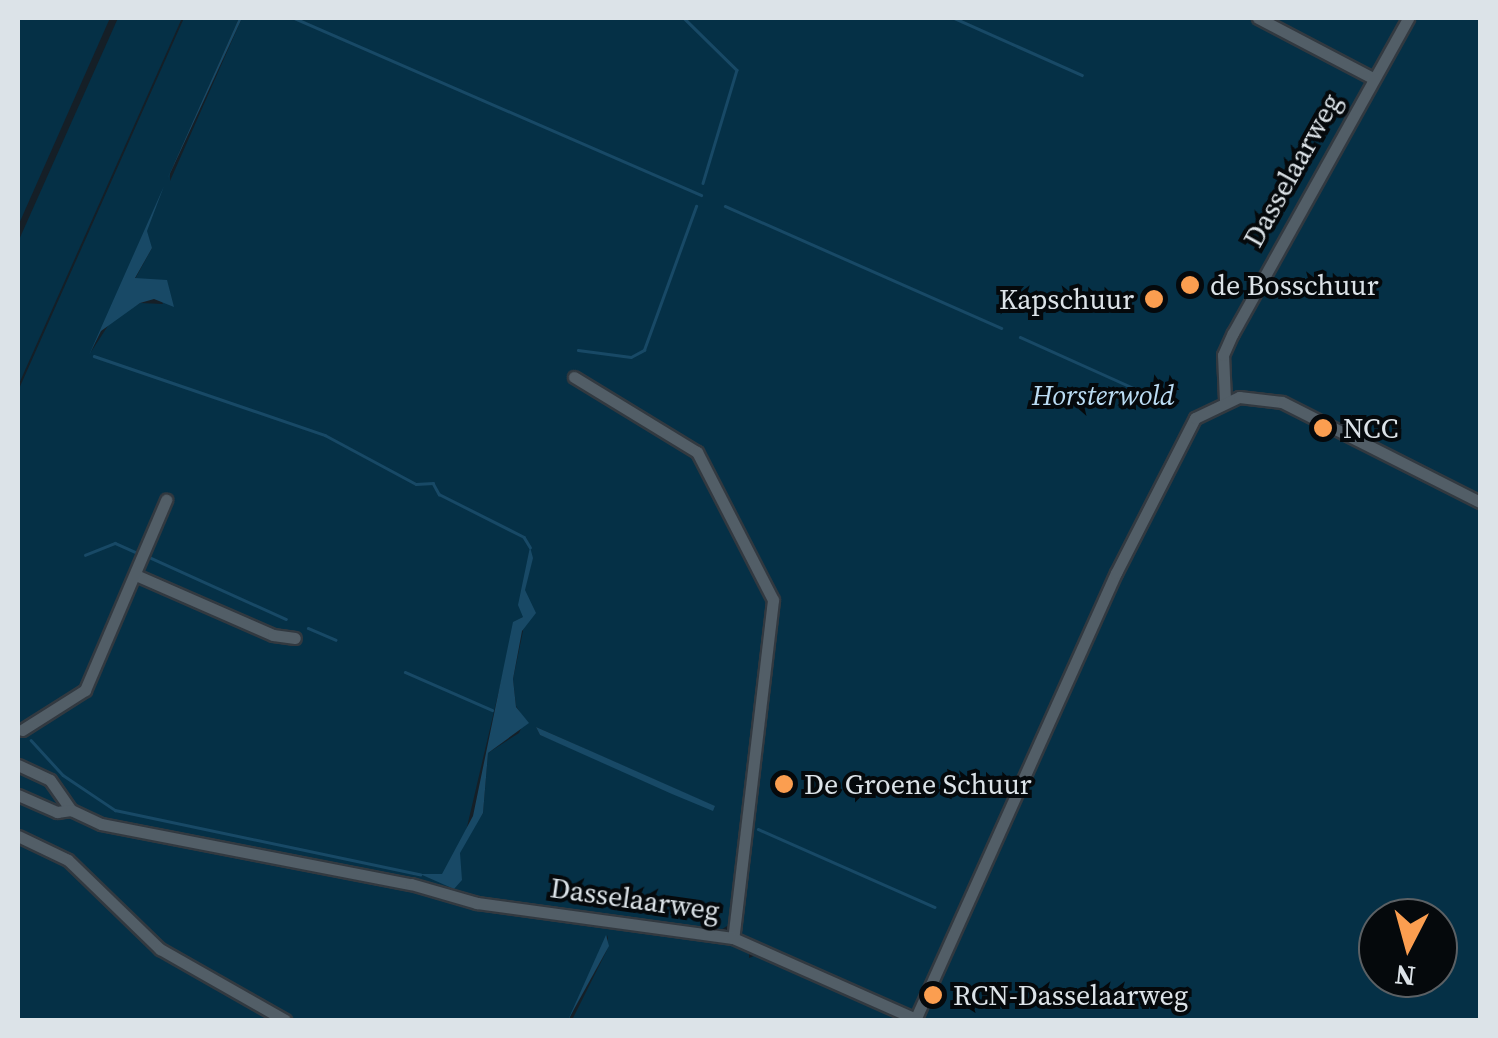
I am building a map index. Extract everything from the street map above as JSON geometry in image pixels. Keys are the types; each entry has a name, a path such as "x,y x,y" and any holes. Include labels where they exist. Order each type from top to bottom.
{"street":[{"name":"Dasselaarweg","path":"1258,18 1373,78"},
{"name":"Dasselaarweg","path":"1225,400 1223,355 1233,333 1408,18"},
{"name":"Dasselaarweg","path":"18,796 57,812 72,810 100,824 411,884 477,904 733,938 772,600 698,452 574,377"},
{"path":"733,938 916,1020 1160,478 1196,418 1225,400 1282,402 1480,502"},
{"path":"19,730 86,690 138,576 166,500"},
{"path":"138,576 295,638"},
{"path":"18,765 50,780 72,810"},
{"path":"18,836 68,860 160,949 285,1020"}],"green space":[{"path":"18,18 110,18 18,226"},
{"path":"118,18 182,18 18,386 18,242"},
{"name":"Horsterwold","path":"184,18 239,18 170,173 170,181 242,18 1480,18 1480,1020 919,1020 741,938 737,930 775,604 695,454 767,597 732,923 719,931 616,917 721,938 749,949 749,958 759,954 899,1015 898,1020 572,1020 607,950 608,935 569,1020 18,1020 18,391","holes":["141,244 152,248 135,279 155,283 163,304 140,303 111,321 91,352","525,586 523,631 513,679 516,706 525,720 519,733 488,753 483,813 463,844 515,622 523,617","536,727 715,807 540,735"]}],"shaded area":[{"path":"242,18 167,180 170,173"},
{"path":"164,186 147,231 152,248 135,278 167,280 174,307 154,299 140,303 101,331 89,355"},
{"path":"530,547 533,558 525,590 536,613 522,631 513,679 516,707 529,723 488,753 483,813 460,853 462,880 454,889 420,874 442,874 473,816 513,622 523,617 518,605"},
{"path":"536,727 715,806 713,811 540,735"},
{"path":"606,935 609,946 568,1020 597,955"}],"waterway":[{"path":"294,18 701,195"},
{"path":"684,18 737,70 703,183"},
{"path":"954,18 1082,75"},
{"path":"578,350 631,357 644,350 696,206"},
{"path":"725,206 1001,328"},
{"path":"1020,337 1169,404"},
{"path":"94,356 325,435 416,484 433,483 439,494 524,537 530,547"},
{"path":"85,555 115,543 137,553"},
{"path":"151,558 286,619"},
{"path":"308,628 336,640"},
{"path":"405,672 492,710"},
{"path":"31,740 63,775 115,810 420,874"},
{"path":"758,829 935,907"}],"place":[{"name":"de Bosschuur","path":"1190,285"},
{"name":"Kapschuur","path":"1154,299"},
{"name":"NCC","path":"1323,428"},
{"name":"De Groene Schuur","path":"784,784"},
{"name":"RCN-Dasselaarweg","path":"933,995"}]}
